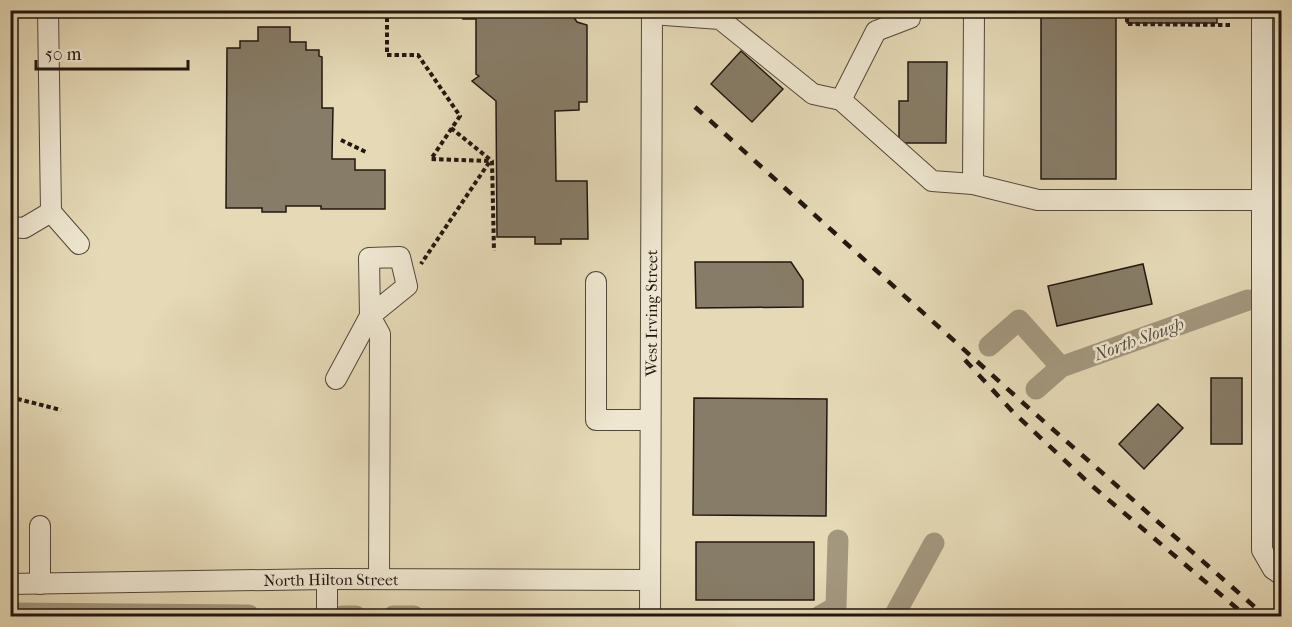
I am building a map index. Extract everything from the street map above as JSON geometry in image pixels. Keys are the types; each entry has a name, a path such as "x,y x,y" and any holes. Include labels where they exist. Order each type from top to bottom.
{"street":[{"path":"48,10 51,212 79,244"},
{"path":"841,100 876,31 910,18 910,10"},
{"path":"973,184 974,10"},
{"path":"1262,10 1262,550 1273,568 1281,575"},
{"path":"651,12 720,19 813,94 841,100 932,181 973,184 1038,200 1261,200"},
{"name":"West Irving Street","path":"650,616 651,12"},
{"path":"10,227 24,228 51,212"},
{"path":"596,282 596,420 651,420"},
{"path":"336,379 370,316 380,334 379,579"},
{"path":"40,526 40,584"},
{"path":"327,579 327,616"},
{"name":"North Hilton Street","path":"10,584 327,579 650,580"}],"path":[{"path":"387,10 387,55 418,55 460,116 431,159 490,161"},
{"path":"1127,10 1127,24 1230,25"},
{"path":"75,15 82,15"},
{"path":"451,128 492,161 494,251"},
{"path":"341,140 366,152"},
{"path":"419,267 432,251 490,161"},
{"path":"10,398 44,408 61,410"}],"building":[{"path":"463,10 569,10 577,22 587,25 587,102 579,102 579,110 555,111 556,181 587,181 588,239 561,239 561,244 535,244 535,237 497,237 496,101 472,81 479,76 476,74 476,19 463,19"},
{"path":"1041,10 1116,10 1116,179 1041,179"},
{"path":"1127,10 1217,10 1217,23 1127,23"},
{"path":"258,27 290,27 290,42 306,42 306,50 319,50 319,56 322,57 322,108 333,108 332,159 355,159 355,170 385,170 385,209 321,209 321,206 286,206 286,212 262,212 262,208 226,208 227,48 240,48 240,41 258,41"},
{"path":"741,51 783,89 752,122 711,84"},
{"path":"908,62 947,62 946,143 899,143 899,101 908,101"},
{"path":"695,262 791,262 803,280 803,307 696,308"},
{"path":"1143,264 1152,304 1057,326 1048,286"},
{"path":"1211,378 1242,378 1242,444 1211,444"},
{"path":"694,398 827,399 826,516 693,515"},
{"path":"1158,404 1183,428 1144,469 1119,444"},
{"path":"696,542 814,542 814,600 696,600"}],"waterway":[{"name":"North Slough","path":"1036,389 1061,367 1248,300"},
{"path":"989,346 1019,320 1061,367"},
{"path":"820,616 836,607 838,540"},
{"name":"North Slough","path":"894,616 934,543"},
{"path":"10,613 249,615"},
{"path":"342,616 356,616"},
{"path":"393,616 414,616"}],"railway":[{"path":"695,107 1032,411 1265,616"},
{"path":"965,360 1013,412 1091,485 1246,616"}]}
